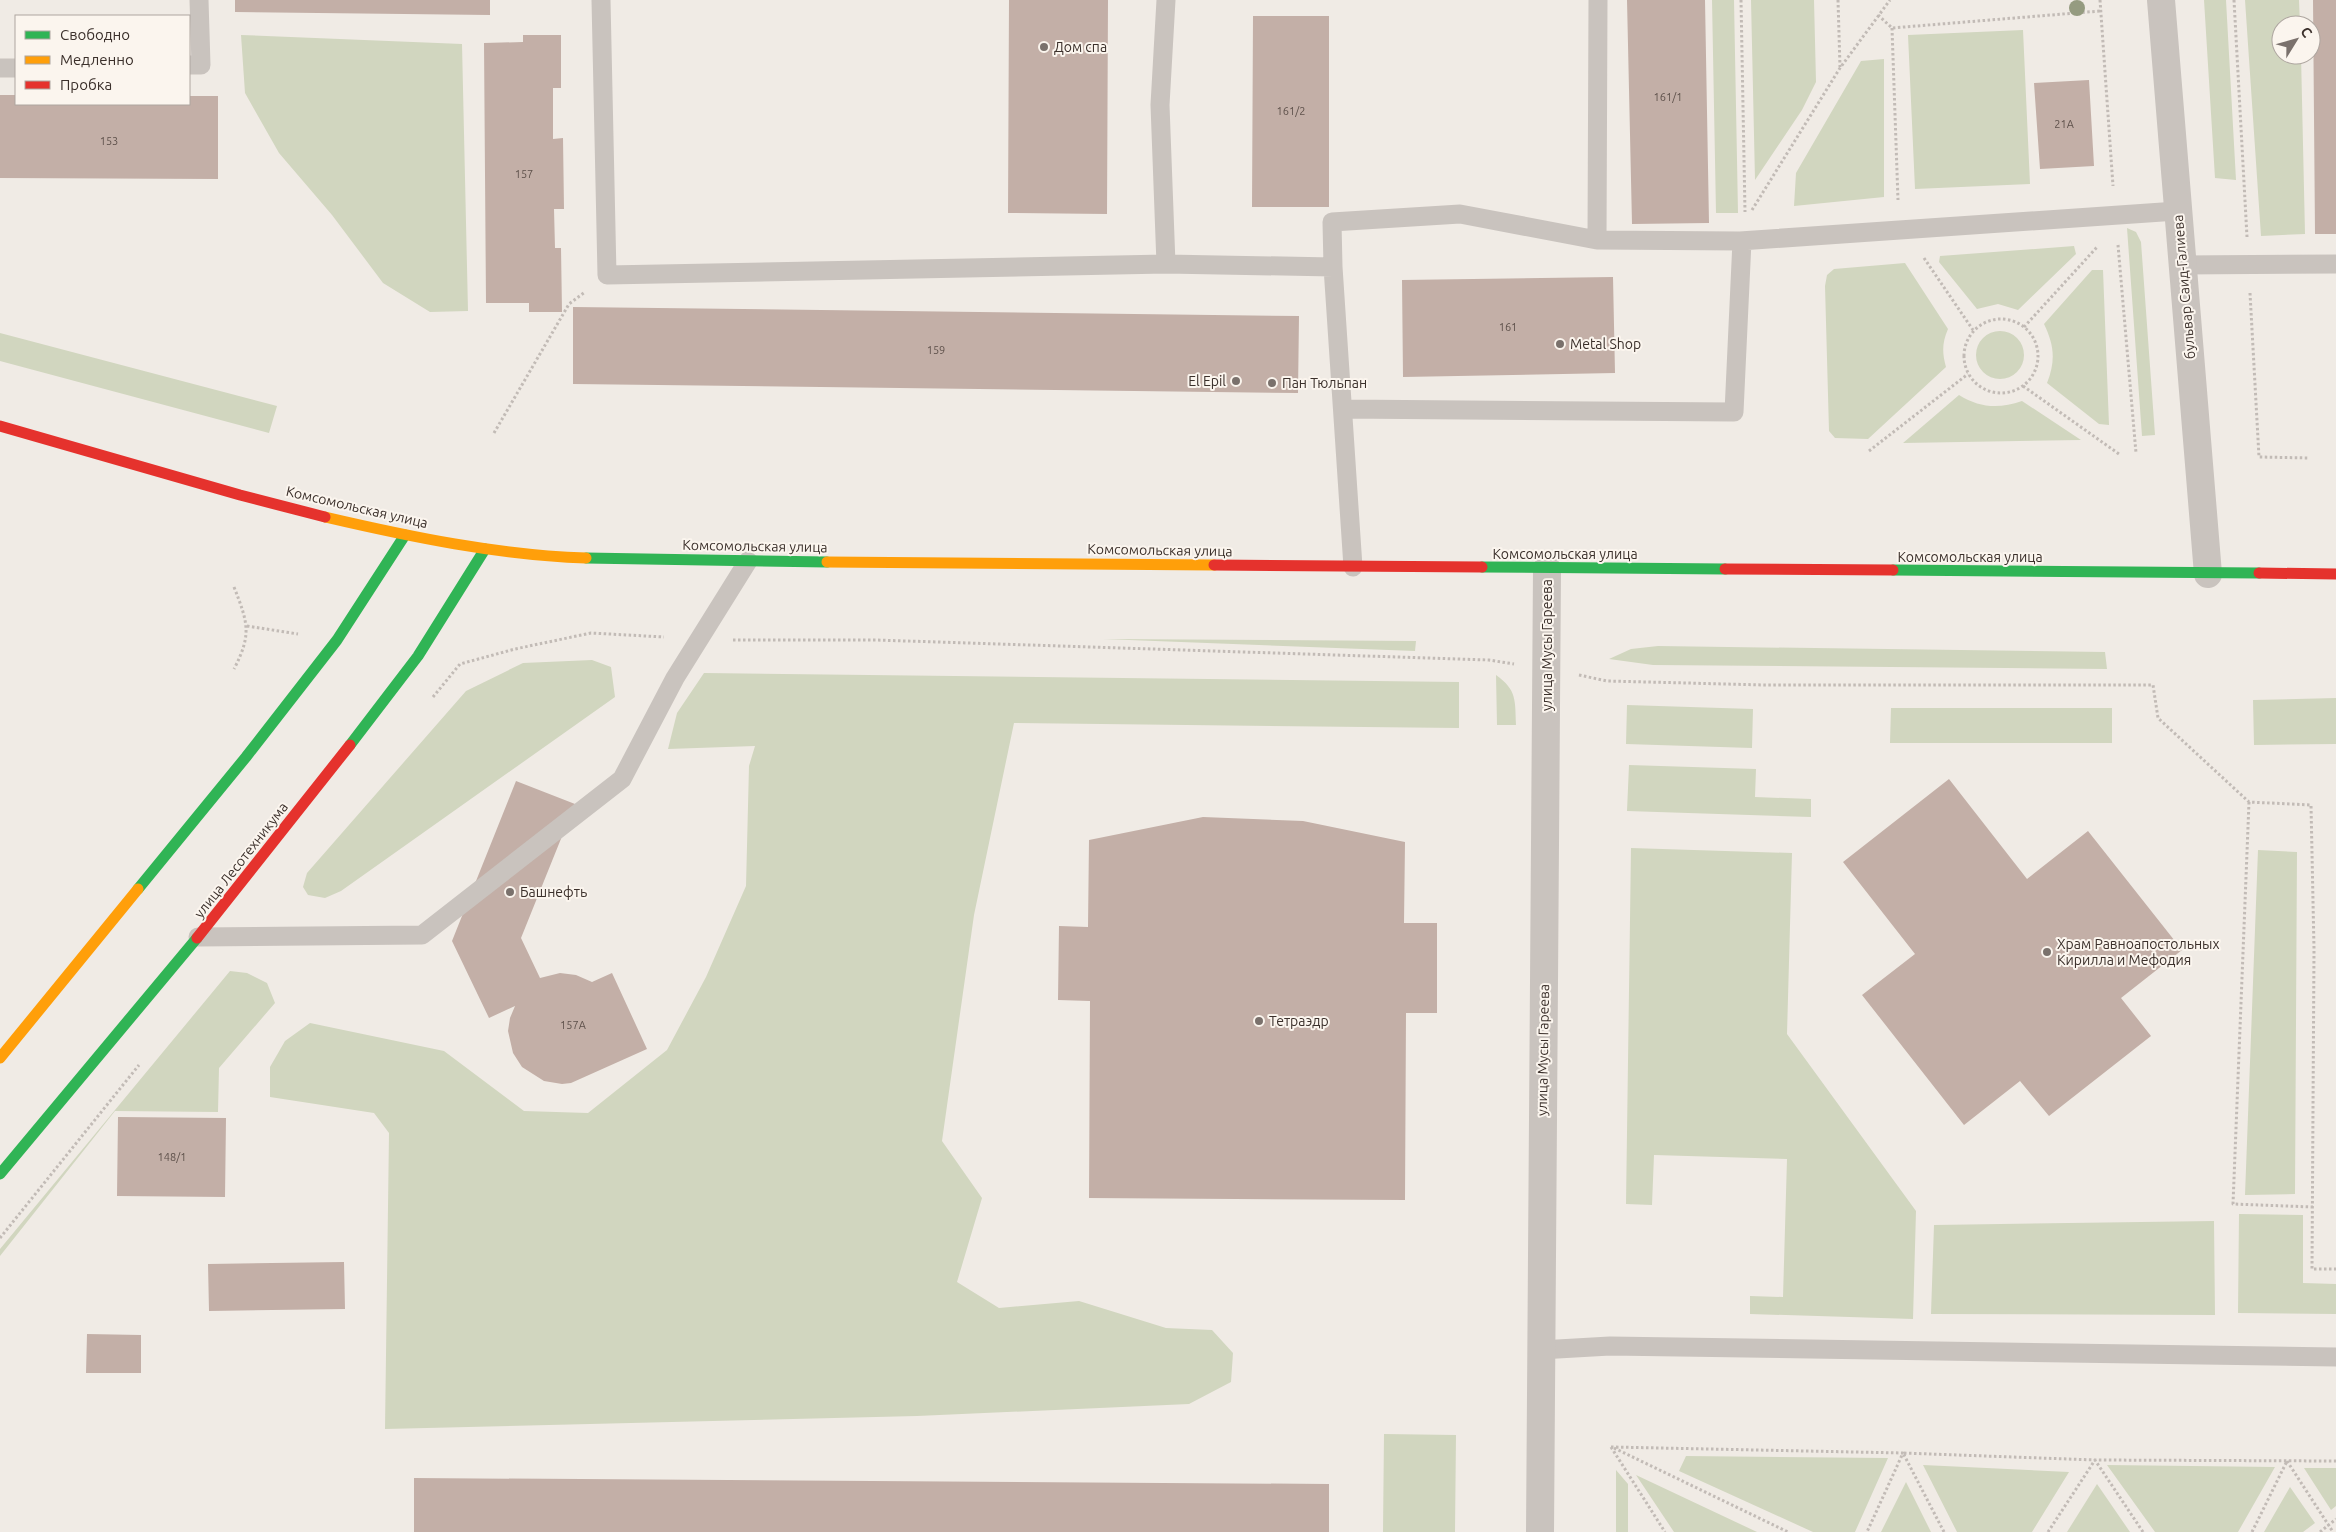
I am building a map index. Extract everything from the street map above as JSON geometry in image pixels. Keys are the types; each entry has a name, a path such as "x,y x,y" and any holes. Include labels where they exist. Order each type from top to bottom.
{"main road":[{"name":"Комсомольская улица","path":"0,426 266,500 405,535 485,549 549,555 748,561 2336,574"},
{"path":"0,1058 240,765 325,656 405,535"},
{"name":"улица Лесотехникума","path":"0,1174 198,937 389,696 418,656 485,549"}],"street":[{"name":"бульвар Саид-Галиева","path":"2160,0 2208,574"},
{"name":"улица Мусы Гареева","path":"1540,1532 1547,569"}],"lane":[{"path":"190,65 201,65 199,0"},
{"path":"602,0 607,276 1166,264 1333,266"},
{"path":"1166,0 1160,105 1166,264"},
{"path":"1597,240 1598,0"},
{"path":"0,68 15,68"},
{"path":"1353,567 1333,266 1332,222 1460,214 1597,240 1741,241 2177,211"},
{"path":"1343,409 1734,412 1741,241"},
{"path":"2182,265 2336,264"},
{"path":"198,937 422,935 622,779 675,678 748,561"},
{"path":"1540,1350 1610,1346 2336,1357"}],"path":[{"path":"1741,0 1746,221 1741,241"},
{"path":"1838,0 1840,68"},
{"path":"1746,221 1840,68 1890,0"},
{"path":"1892,28 2100,11 2100,0"},
{"path":"2234,0 2259,457 2309,458"},
{"path":"1878,15 1892,28 1898,202"},
{"path":"2024,327 2102,242"},
{"path":"1922,255 1973,330"},
{"path":"494,433 569,304 607,276"},
{"path":"2004,319 2015,321 2024,327 2032,335 2037,346 2036,368 2031,378 2023,386 2004,394 1993,393 1975,383 1968,374 1964,363 1966,340 1973,330 1992,320 2004,319"},
{"path":"1869,451 1968,374"},
{"path":"2023,386 2119,454"},
{"path":"234,587 247,626 245,647 234,669"},
{"path":"430,702 460,664 515,649 591,633 699,640 886,640 1489,660 1607,681 1765,685 2153,685 2158,718 2249,802 2310,806 2314,949 2312,1269 2336,1269"},
{"path":"2249,802 2233,1204 2313,1207"},
{"path":"0,1238 142,1061"},
{"path":"1611,1447 1903,1453 2095,1460 2336,1461"},
{"path":"1611,1447 1665,1532"},
{"path":"1611,1447 1788,1532"},
{"path":"1868,1532 1903,1453"},
{"path":"1903,1453 1944,1532"},
{"path":"2048,1532 2095,1460"},
{"path":"2095,1460 2144,1532"},
{"path":"2287,1460 2333,1532"},
{"path":"2252,1532 2287,1460"},
{"path":"2320,1532 2336,1519"}],"green space":[{"path":"1712,0 1734,0 1738,213 1716,213"},
{"path":"1751,0 1814,0 1816,82 1802,110 1755,180"},
{"path":"2204,0 2226,0 2236,180 2215,178"},
{"path":"2245,0 2299,0 2300,15 2271,15 2271,65 2301,65 2305,234 2261,236"},
{"path":"2023,30 2030,184 1915,189 1908,35"},
{"path":"241,35 462,44 468,311 430,312 383,283 332,215 279,153 245,93"},
{"path":"1884,59 1884,197 1794,206 1796,173 1861,61"},
{"path":"2127,228 2136,232 2141,242 2155,435 2142,436"},
{"path":"2074,246 2076,254 2018,310 1998,304 1977,309 1939,262 1940,256"},
{"path":"1905,263 1948,329 1943,348 1946,367 1868,439 1835,438 1829,431 1825,286 1827,275 1834,269"},
{"path":"2092,270 2103,270 2109,425 2099,424 2047,383 2052,367 2053,353 2044,324"},
{"path":"2000,331 2009,333 2017,338 2022,346 2024,355 2022,364 2017,372 2009,377 2000,379 1991,377 1983,372 1978,364 1976,355 1978,346 1983,338 1991,333"},
{"path":"0,333 277,406 269,433 0,361"},
{"path":"1959,395 1974,403 1990,406 2014,404 2022,401 2081,440 1903,443"},
{"path":"1103,639 1416,641 1415,651"},
{"path":"1658,646 2105,652 2107,669 1653,665 1609,659 1631,649"},
{"path":"592,660 611,667 615,697 341,891 325,898 308,895 303,887 307,873 466,691 523,663"},
{"path":"704,673 1459,682 1459,728 1014,723 974,915 942,1141 982,1198 957,1282 999,1308 1079,1301 1166,1328 1212,1330 1233,1353 1231,1382 1189,1404 917,1416 385,1429 389,1133 374,1113 270,1097 270,1067 285,1041 310,1023 444,1051 524,1111 588,1113 667,1050 706,977 746,886 749,766 755,746 668,749 677,713"},
{"path":"1496,675 1508,686 1513,696 1516,725 1497,725"},
{"path":"2336,698 2336,744 2254,745 2253,700"},
{"path":"1627,705 1753,709 1752,748 1626,744"},
{"path":"1891,708 2112,708 2112,743 1890,743"},
{"path":"1629,765 1756,769 1755,797 1811,799 1811,817 1627,811"},
{"path":"1631,848 1792,853 1787,1034 1916,1211 1913,1319 1750,1314 1750,1296 1783,1297 1787,1159 1654,1155 1652,1205 1626,1204"},
{"path":"2258,850 2297,852 2295,1194 2245,1195"},
{"path":"230,971 247,973 267,983 275,1003 219,1068 218,1112 115,1111 0,1256 0,1249"},
{"path":"2239,1214 2303,1215 2303,1283 2336,1284 2336,1314 2238,1313"},
{"path":"2214,1221 2215,1315 1931,1314 1934,1225"},
{"path":"1384,1434 1456,1435 1455,1532 1383,1532"},
{"path":"1686,1456 1888,1458 1855,1532 1813,1532 1679,1471"},
{"path":"1923,1465 2069,1472 2032,1532 1957,1532"},
{"path":"2107,1465 2275,1467 2238,1532 2155,1532"},
{"path":"2304,1468 2336,1468 2336,1506 2331,1510"},
{"path":"1616,1470 1628,1484 1628,1532 1616,1532"},
{"path":"1636,1475 1757,1532 1674,1532"},
{"path":"1906,1482 1931,1532 1881,1532"},
{"path":"2097,1484 2130,1532 2067,1532"},
{"path":"2290,1487 2315,1523 2303,1532 2264,1532"}],"building":[{"path":"235,0 490,0 490,15 235,12"},
{"path":"1009,0 1108,0 1107,214 1008,213"},
{"path":"1627,0 1705,0 1709,223 1632,224"},
{"path":"2313,0 2336,0 2336,234 2315,234 2314,65 2321,65 2321,15 2313,15"},
{"path":"1253,16 1329,16 1329,207 1252,207"},
{"path":"523,35 561,35 561,88 553,88 553,139 563,138 564,209 554,209 555,248 561,248 562,312 529,312 529,303 486,303 484,43 523,42"},
{"path":"2089,80 2094,166 2040,169 2034,83"},
{"path":"0,95 15,95 15,105 190,105 190,96 218,96 218,179 0,178"},
{"path":"1613,277 1615,373 1403,377 1402,280"},
{"path":"573,307 1299,316 1298,393 573,384"},
{"name":"Храм Равноапостольных Кирилла и Мефодия","path":"1949,779 2027,879 2088,831 2182,950 2121,998 2151,1036 2049,1116 2020,1081 1964,1125 1862,995 1915,954 1843,862"},
{"path":"516,781 575,804 521,938 540,978 560,973 576,975 592,982 612,973 647,1049 571,1083 562,1084 544,1081 522,1067 513,1053 508,1031 510,1018 515,1006 489,1018 452,941"},
{"path":"1203,817 1303,821 1405,842 1404,923 1437,923 1437,1013 1406,1013 1405,1200 1089,1198 1090,1001 1058,1000 1059,926 1088,927 1089,840"},
{"path":"118,1117 226,1118 225,1197 117,1196"},
{"path":"344,1262 345,1309 209,1311 208,1264"},
{"path":"87,1334 141,1335 141,1373 86,1373"},
{"path":"414,1478 1329,1484 1329,1532 414,1532"}],"traffic: fast":[{"path":"138,889 246,757 337,640 405,535"},
{"path":"350,745 418,656 485,549"},
{"path":"586,558 827,562"},
{"path":"1482,567 1725,569"},
{"path":"1893,570 2259,573"},
{"path":"0,1174 197,938"}],"traffic: slow":[{"path":"325,517 455,544 520,553 586,558"},
{"path":"827,562 1214,565"},
{"path":"0,1058 138,889"}],"traffic: jam":[{"path":"0,426 240,495 325,517"},
{"path":"1214,565 1482,567"},
{"path":"1725,569 1893,570"},
{"path":"2259,573 2336,574"},
{"path":"197,938 350,745"}],"place":[{"name":"Дом спа","path":"1044,47"},
{"name":"Metal Shop","path":"1560,344"},
{"name":"El Epil","path":"1236,381"},
{"name":"Пан Тюльпан","path":"1272,383"},
{"name":"Башнефть","path":"510,892"},
{"name":"Храм Равноапостольных Кирилла и Мефодия","path":"2047,952"},
{"name":"Тетраэдр","path":"1259,1021"}]}
